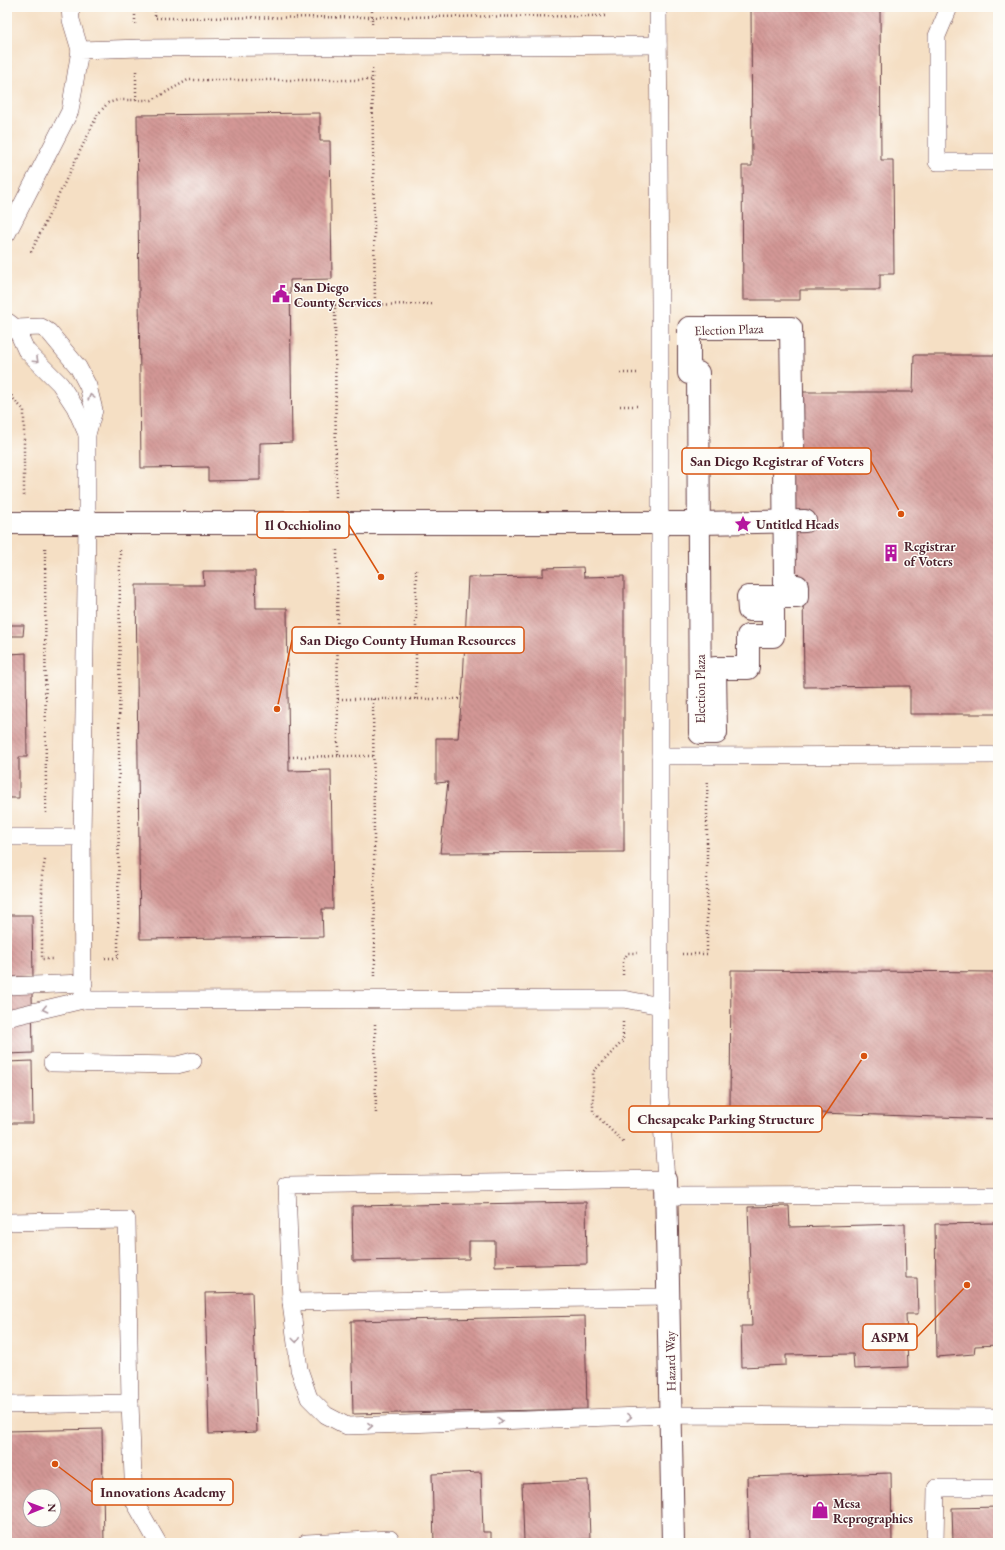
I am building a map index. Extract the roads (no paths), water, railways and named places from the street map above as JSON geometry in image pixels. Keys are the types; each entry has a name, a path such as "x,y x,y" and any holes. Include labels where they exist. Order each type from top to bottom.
{"street":[{"name":"Election Plaza","path":"689,328 792,328 793,457 784,457 795,521 785,585 797,586 797,597 748,597 748,610 773,610 773,636 748,636 748,668 715,668 716,733 700,733 698,373 689,373 689,328"},
{"path":"26,523 699,523 795,521"},
{"name":"Hazard Way","path":"666,1187 673,1543"}],"lane":[{"path":"7,234 70,111 80,50 70,20 70,7"},
{"path":"658,7 660,304 660,1097 666,1187"},
{"path":"947,7 948,10 937,36 937,162 998,162"},
{"path":"80,50 141,48 658,45"},
{"path":"11,325 26,350 60,384 75,407 87,434"},
{"path":"11,325 41,328 49,332 78,367 88,386 94,410 87,434 82,837 83,992"},
{"path":"660,756 998,755"},
{"path":"7,837 82,837"},
{"path":"7,986 83,992 375,1000 623,999 661,1006"},
{"path":"7,1018 83,992"},
{"path":"52,1063 177,1065 193,1061"},
{"path":"998,1195 666,1187 287,1185 291,1302 299,1369 309,1398 326,1415 347,1426 671,1415 998,1418"},
{"path":"7,1222 127,1220 130,1403 134,1501 158,1543"},
{"path":"291,1302 669,1297"},
{"path":"7,1406 130,1403"},
{"path":"935,1543 936,1488 998,1488"},
{"path":"306,1543 390,1539"}],"place":[{"name":"San Diego County Services","path":"281,294"},
{"name":"San Diego Registrar of Voters","path":"901,514"},
{"name":"Untitled Heads","path":"743,524"},
{"name":"Registrar of Voters","path":"891,553"},
{"name":"Il Occhiolino","path":"381,577"},
{"name":"San Diego County Human Resources","path":"277,709"},
{"name":"Chesapeake Parking Structure","path":"864,1056"},
{"name":"ASPM","path":"967,1285"},
{"name":"Innovations Academy","path":"55,1464"},
{"name":"Mesa Reprographics","path":"820,1510"}]}
